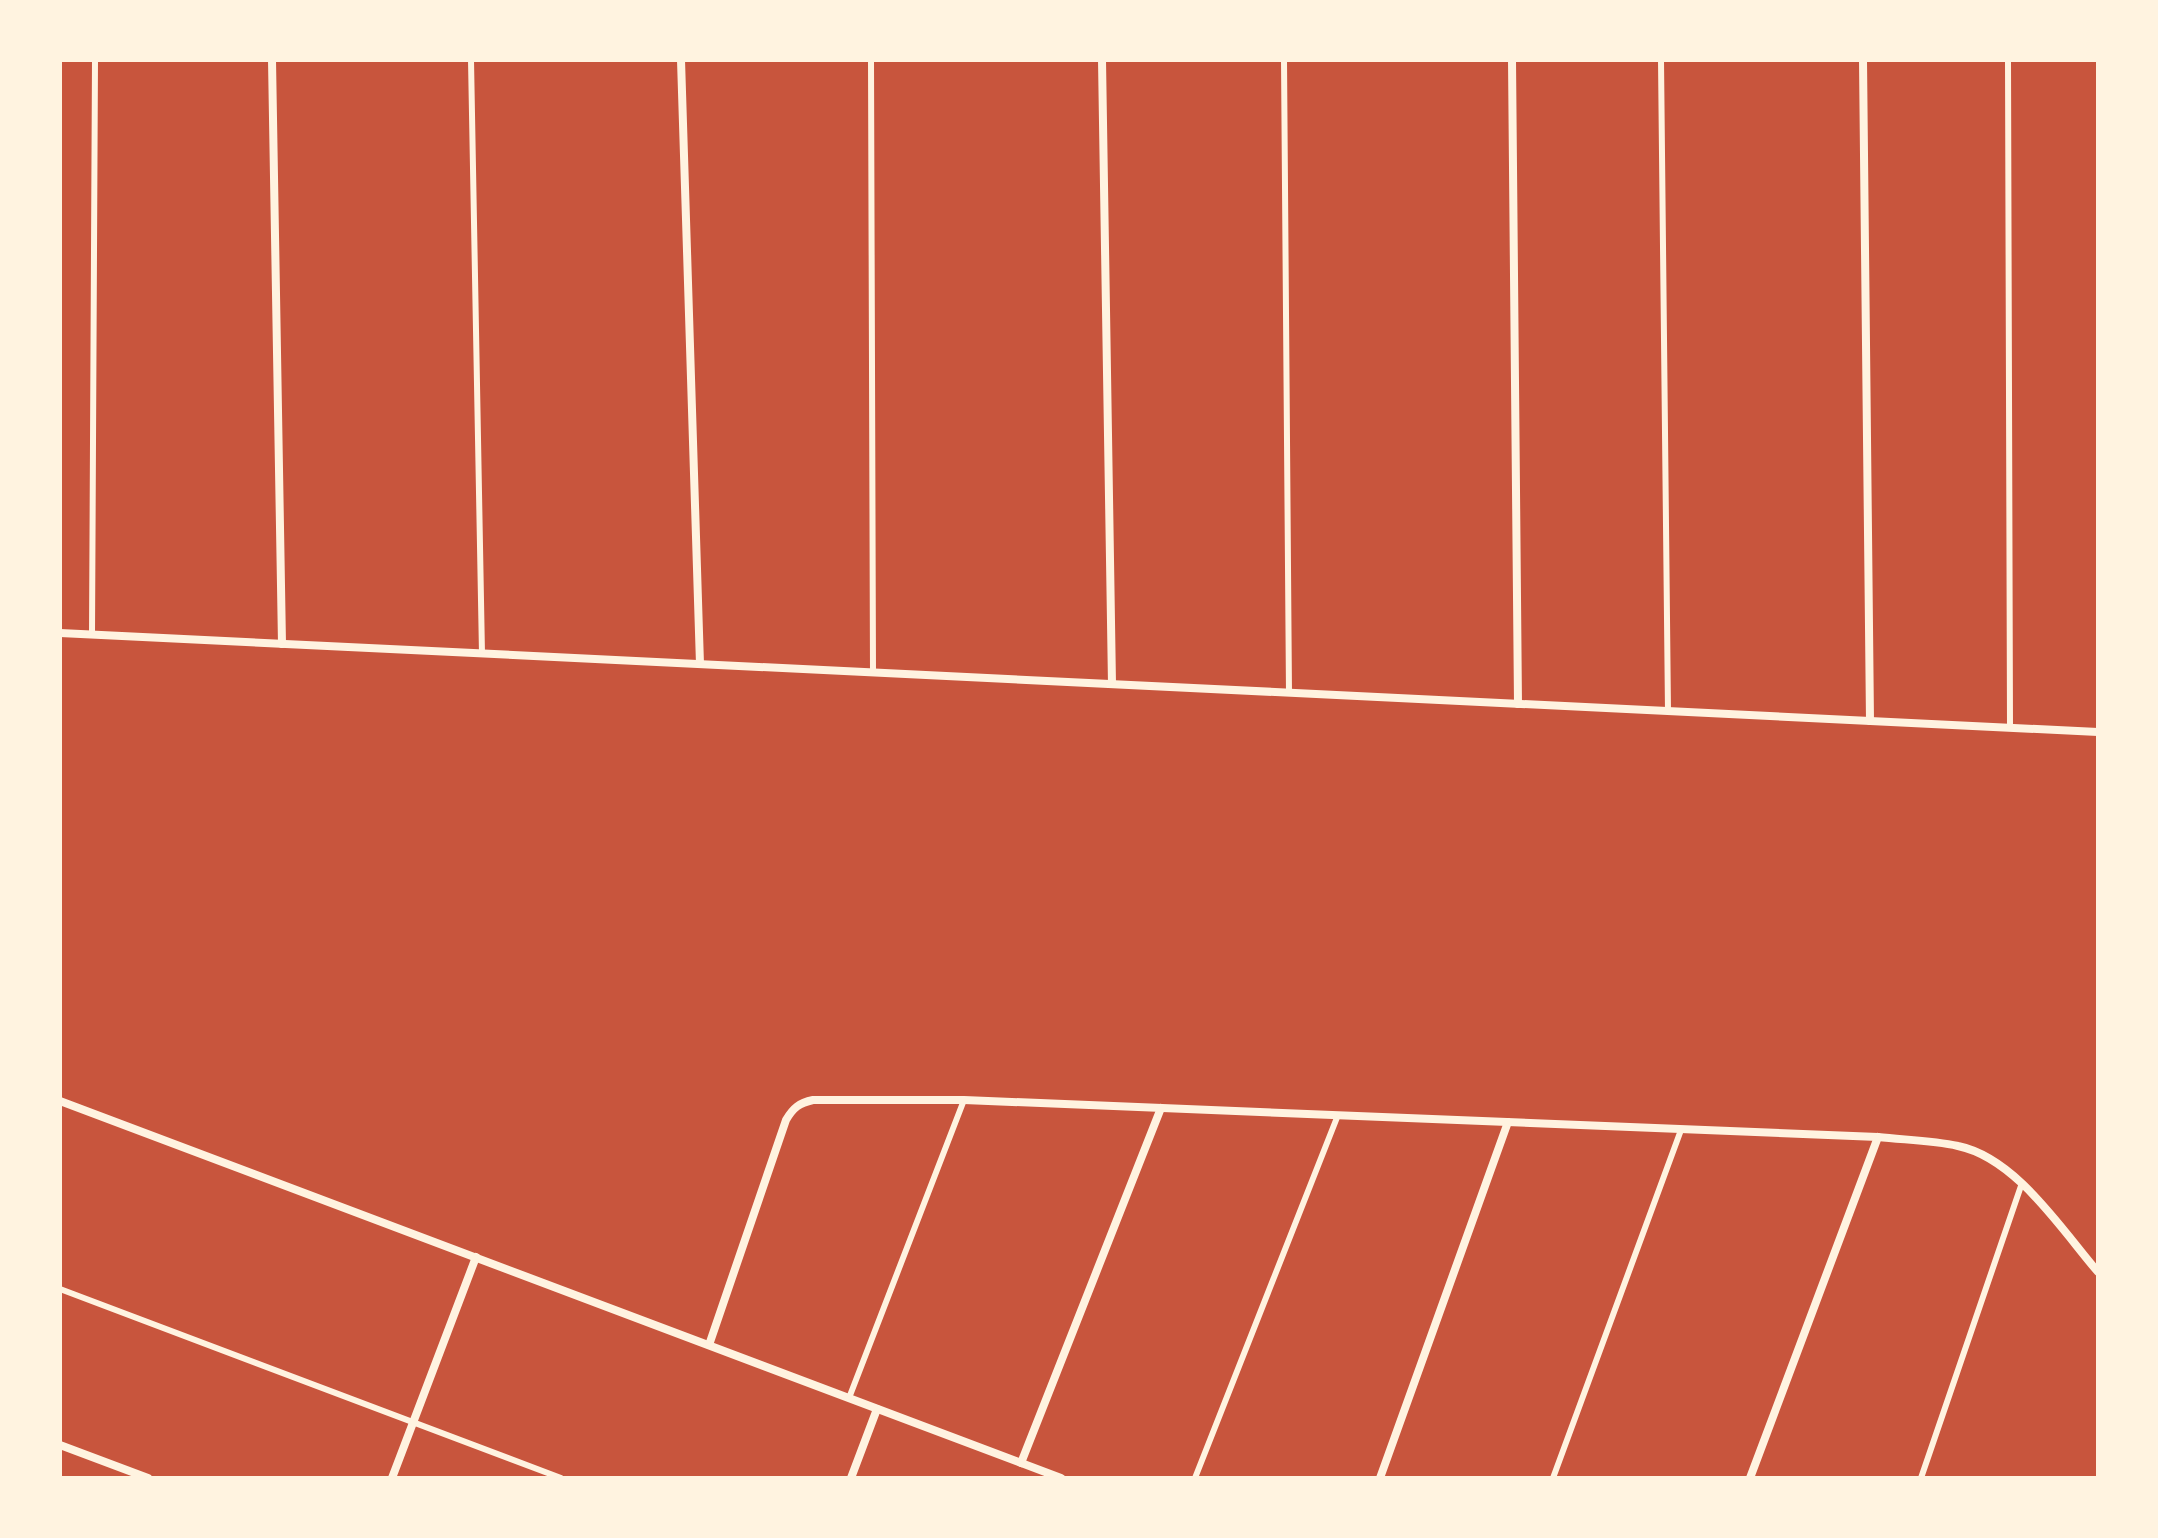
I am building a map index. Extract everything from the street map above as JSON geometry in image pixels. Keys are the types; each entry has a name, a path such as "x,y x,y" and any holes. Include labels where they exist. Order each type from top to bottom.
{"street":[{"path":"272,60 282,644"},
{"path":"681,60 700,664"},
{"path":"1102,60 1112,684"},
{"path":"1512,60 1518,704"},
{"path":"1863,60 1870,721"},
{"path":"60,633 2098,732"},
{"path":"709,1345 786,1120 791,1110 801,1103 816,1100 964,1100 1338,1115 1878,1137 1960,1146 1997,1161 2022,1183 2098,1272"},
{"path":"60,1101 1061,1478"},
{"path":"1021,1463 1161,1108"},
{"path":"1380,1478 1508,1122"},
{"path":"1750,1478 1878,1137"},
{"path":"392,1478 476,1257"},
{"path":"851,1478 877,1409"},
{"path":"60,1445 148,1478"}],"lane":[{"path":"92,635 95,60"},
{"path":"471,60 482,654"},
{"path":"871,60 873,673"},
{"path":"1284,60 1289,693"},
{"path":"1661,60 1668,711"},
{"path":"2008,60 2010,727"},
{"path":"849,1398 964,1100"},
{"path":"1195,1478 1338,1115"},
{"path":"1553,1478 1681,1130"},
{"path":"1921,1478 2022,1183"},
{"path":"60,1289 561,1478"}]}
